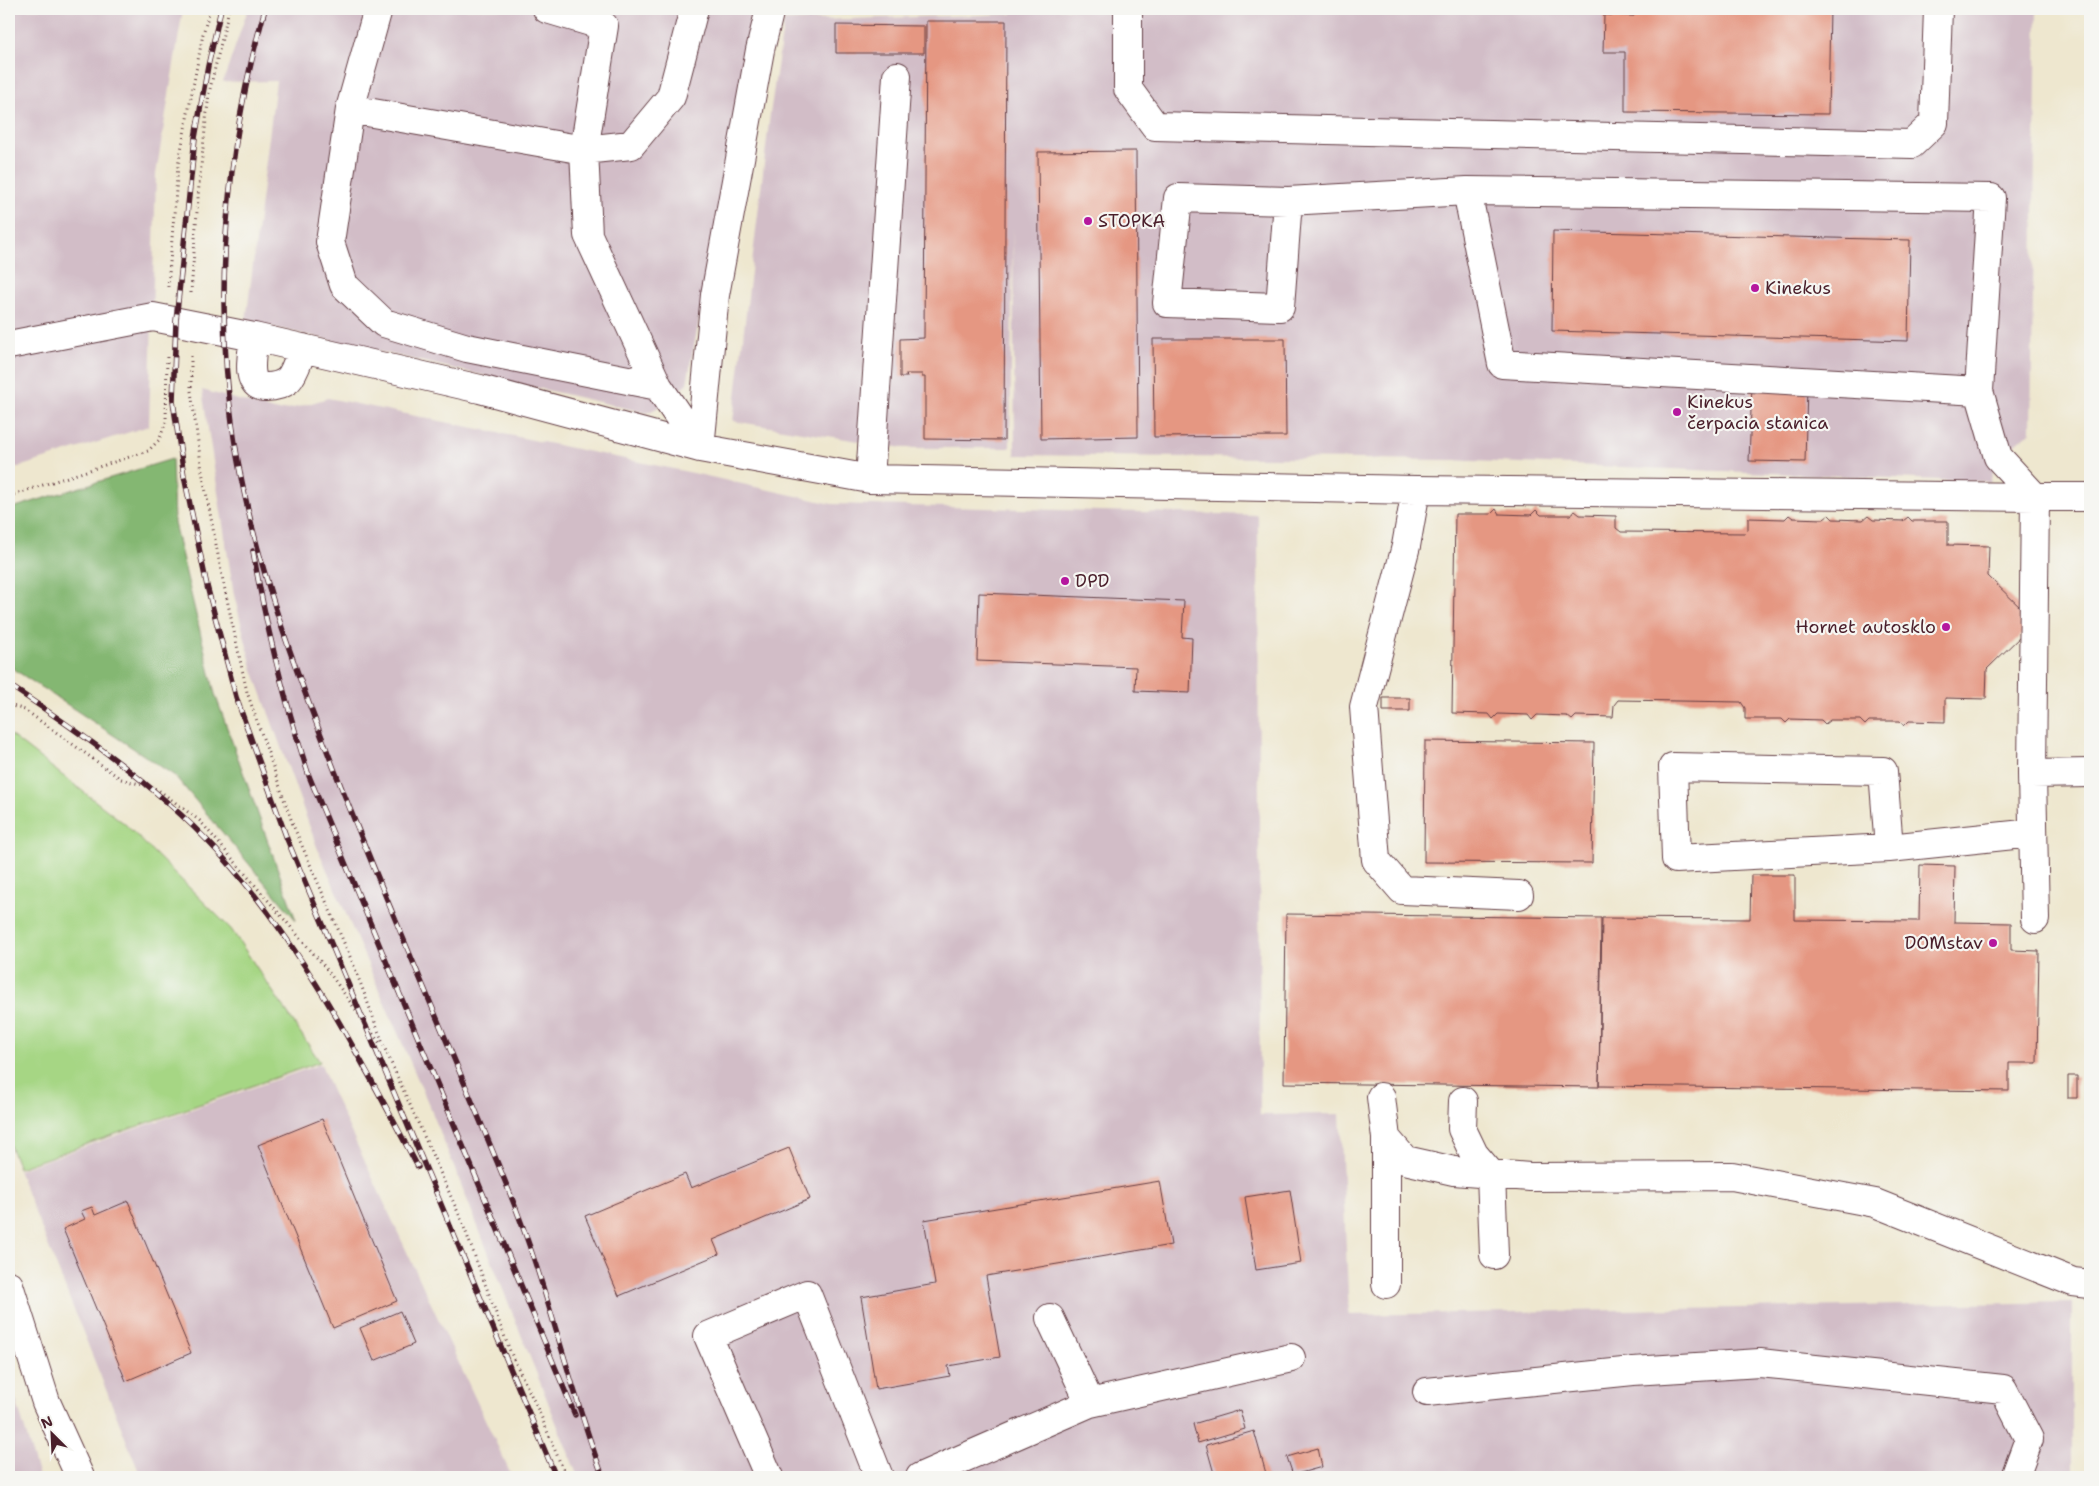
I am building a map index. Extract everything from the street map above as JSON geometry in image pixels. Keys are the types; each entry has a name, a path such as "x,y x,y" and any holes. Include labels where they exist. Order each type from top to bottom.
{"street":[{"path":"378,9 350,110 330,242 344,285 384,323 467,348 658,386"},
{"path":"547,9 604,26 584,150 588,235 658,386 700,448"},
{"path":"350,110 584,150 631,145 671,97 694,9"},
{"path":"700,448 715,295 760,50 770,9"},
{"path":"1128,9 1128,88 1155,126 1912,144 1934,123 1938,9"},
{"path":"870,479 897,76"},
{"path":"1466,191 1502,364 1979,391"},
{"path":"1288,201 1280,307 1167,303 1178,198 1288,201 1466,191 1991,198 1979,391 1998,457 2035,497 2032,774 2035,918"},
{"path":"9,345 153,317 254,337 480,389 700,448 870,479 1416,490 2090,497"},
{"path":"254,337 250,370 254,381 262,387 275,387 288,380 303,348"},
{"path":"1416,490 1406,546 1364,707 1376,860 1402,890 1518,895"},
{"path":"1889,848 1883,771 1673,766 1676,859 1889,848 2033,832"},
{"path":"2032,774 2090,773"},
{"path":"1381,1096 1386,1138 1386,1284"},
{"path":"1463,1101 1462,1130 1474,1154 1491,1174 1494,1255"},
{"path":"1386,1138 1405,1160 1454,1171 1530,1177 1732,1176 1875,1203 2073,1282 2090,1284"},
{"path":"9,1285 46,1402 80,1477"},
{"path":"769,1477 708,1336 807,1294 879,1477"},
{"path":"1050,1318 1090,1403"},
{"path":"920,1477 1090,1403 1291,1358"},
{"path":"1427,1392 1632,1371 1760,1363 2003,1389 2029,1439 2015,1477"}],"path":[{"path":"229,9 210,93 199,185 191,285 190,324 192,391 202,471 247,692 293,825 354,966 385,1049 461,1219 510,1351 541,1416 566,1477"},
{"path":"9,705 25,710 121,779 157,789 200,821 324,967 385,1049"}],"shaded area":[{"path":"9,9 183,9 156,174 149,426 9,470"},
{"path":"248,9 756,9 742,96 687,383 669,402 647,413 246,321 276,81 223,82"},
{"path":"1012,9 2037,9 2031,432 1998,457 1990,482 1447,460 1015,455 1013,226 1010,448 903,448 733,421 770,114 784,21 1012,14"},
{"path":"202,390 278,411 328,398 693,473 832,504 1258,515 1260,1115 1340,1114 1349,1315 2072,1302 2072,1477 578,1477 432,1112 317,847 252,667 234,595"},
{"path":"321,1064 512,1477 141,1477 18,1170"},
{"path":"9,1376 39,1477 9,1477"}],"green space":[{"path":"172,459 174,523 215,694 296,920 175,776 9,666 9,509"},
{"path":"9,734 125,824 231,929 320,1062 19,1168 9,1143"}],"building":[{"path":"1634,9 1830,9 1828,114 1625,112 1625,52 1603,52 1604,15 1634,16"},
{"path":"926,21 1006,21 1004,440 925,439 925,377 922,377 922,374 906,374 907,377 900,377 900,339 924,338"},
{"path":"836,25 924,26 924,53 836,53"},
{"path":"1136,151 1138,437 1041,439 1038,152"},
{"name":"Kinekus","path":"1553,231 1910,240 1908,341 1552,331"},
{"path":"1153,339 1285,339 1286,436 1154,437"},
{"path":"1752,384 1807,386 1805,462 1749,461"},
{"path":"1496,509 1499,514 1531,515 1536,510 1541,515 1570,515 1575,511 1580,515 1616,516 1616,528 1621,532 1745,533 1748,530 1748,518 1785,519 1789,515 1793,518 1824,519 1829,515 1833,519 1863,520 1868,516 1873,520 1903,521 1908,517 1912,521 1948,521 1948,545 1989,546 1988,576 2026,613 2025,632 1987,669 1986,699 1945,698 1945,722 1909,721 1904,726 1900,721 1869,721 1865,725 1860,720 1830,720 1825,724 1821,720 1790,719 1786,723 1782,719 1745,719 1745,708 1741,702 1618,700 1614,705 1613,717 1576,716 1572,720 1567,716 1537,715 1532,720 1528,715 1498,714 1493,719 1489,714 1452,713 1455,514 1491,514"},
{"path":"979,593 1184,601 1182,637 1192,638 1190,693 1135,691 1136,667 977,661"},
{"path":"1383,698 1410,698 1410,711 1383,711"},
{"path":"1425,741 1594,743 1592,863 1424,862"},
{"path":"1920,865 1955,866 1954,922 2011,923 2011,950 2039,951 2037,1063 2009,1063 2009,1091 1599,1086 1602,918 1750,919 1751,875 1795,875 1795,920 1919,921"},
{"path":"1286,914 1601,918 1599,1087 1284,1083"},
{"path":"2068,1076 2077,1076 2077,1098 2068,1098"},
{"path":"322,1119 397,1301 333,1328 258,1145"},
{"path":"789,1148 810,1199 713,1240 719,1254 619,1296 585,1216 685,1174 691,1188"},
{"path":"1160,1181 1171,1245 986,1276 1000,1357 948,1366 950,1376 876,1389 861,1297 935,1284 924,1220"},
{"path":"1290,1190 1301,1263 1256,1270 1245,1197"},
{"path":"128,1201 191,1353 126,1381 63,1229 85,1219 81,1211 92,1207 95,1215"},
{"path":"400,1311 414,1344 374,1361 360,1328"},
{"path":"1240,1410 1245,1429 1198,1443 1193,1424"},
{"path":"1254,1431 1267,1477 1215,1477 1206,1445"},
{"path":"1318,1448 1322,1467 1293,1475 1287,1457"}],"railway":[{"path":"221,9 195,138 176,321 173,401 184,476 207,586 236,697 287,839 556,1477"},
{"path":"265,9 241,114 227,222 224,276 224,330 228,384 234,437 250,517 271,595 297,672 326,748 370,859 523,1226 590,1442 603,1477"},
{"path":"253,551 277,665 309,776 575,1415"},
{"path":"9,685 96,745 152,789 204,837 228,863 283,934 332,1009 418,1167"}],"place":[{"name":"STOPKA","path":"1088,221"},
{"name":"Kinekus","path":"1755,288"},
{"name":"Kinekus čerpacia stanica","path":"1677,412"},
{"name":"DPD","path":"1065,581"},
{"name":"Hornet autosklo","path":"1946,627"},
{"name":"DOMstav","path":"1993,943"}]}
